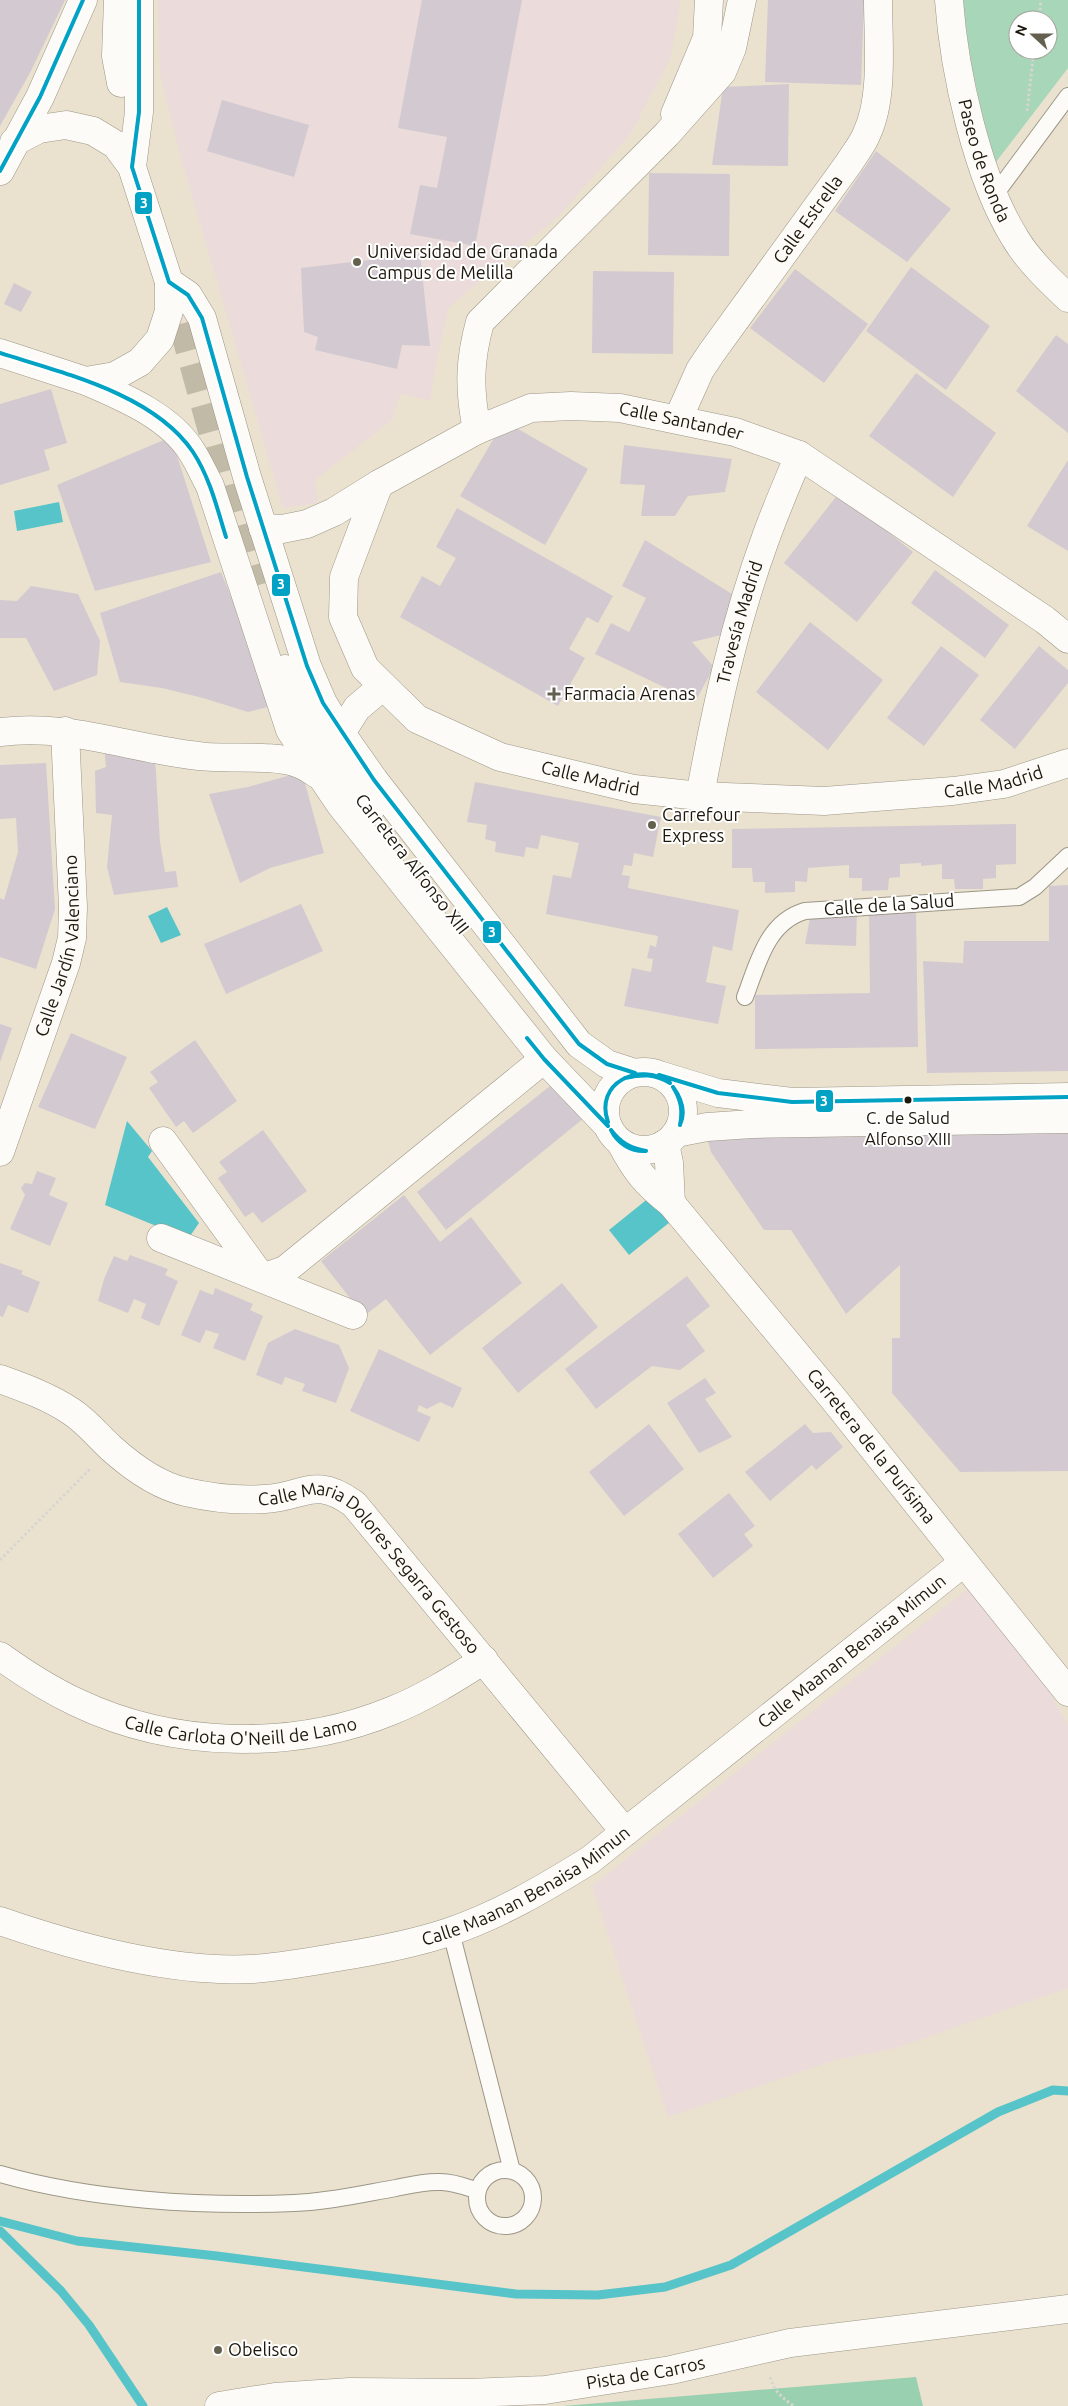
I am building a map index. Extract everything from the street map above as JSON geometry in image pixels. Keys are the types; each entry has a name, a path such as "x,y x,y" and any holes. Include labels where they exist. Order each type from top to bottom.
{"street":[{"path":"0,171 40,97 83,0"},
{"path":"118,0 116,56 121,83"},
{"path":"132,168 138,134 139,112 139,0"},
{"path":"667,134 707,38 710,0"},
{"path":"477,430 472,404 470,376 473,349 480,322 667,134 725,66 732,48 742,0"},
{"name":"Calle Estrella","path":"678,419 700,370 850,163 868,133 875,108 877,87 878,0"},
{"name":"Paseo de Ronda","path":"949,0 965,98 982,163 994,196 1015,238 1048,280 1068,298"},
{"path":"14,142 38,129 66,125 93,130 116,146 132,168 169,282 169,311 160,339 140,362 115,376 86,381"},
{"name":"Carretera Alfonso XIII","path":"169,282 188,295 202,318 263,528 307,666 324,703 341,733 374,780 578,1044 606,1064 718,1093 792,1102 1068,1097"},
{"path":"0,353 86,381 147,411 171,429 191,450 210,486 290,730 274,742 241,759"},
{"name":"Calle Santander","path":"263,528 282,529 307,524 334,512 477,430 531,408 571,406 620,408 735,432 799,455 1044,620 1068,640"},
{"name":"Travesía Madrid","path":"700,796 714,719 748,590 766,535 799,455"},
{"name":"Calle Madrid","path":"380,484 344,577 343,617 364,668 417,719 500,757 634,789 700,796 824,801 936,792 1004,784 1068,762"},
{"name":"Carretera Alfonso XIII","path":"258,598 296,693 313,727 358,798 612,1125"},
{"path":"341,733 357,708 383,686"},
{"path":"0,732 26,728 65,731 198,756 269,759 297,763 317,774"},
{"name":"Carretera de la Purísima","path":"290,730 317,774 544,1059 612,1125 638,1173 650,1187 671,1203 832,1397 1068,1692"},
{"name":"Calle Jardín Valenciano","path":"0,1152 66,963 72,938 74,907 65,731"},
{"path":"262,1278 285,1270 544,1059"},
{"path":"671,1203 670,1139 683,1112 681,1100 677,1090 669,1081 647,1074 625,1078 615,1085 609,1095 612,1125 643,1150 654,1149 670,1139 707,1127 752,1124 1068,1119"},
{"path":"163,1140 262,1278"},
{"path":"161,1238 354,1316"},
{"name":"Calle Maria Dolores Segarra Gestoso","path":"0,1378 50,1399 72,1412 93,1429 111,1448 145,1474 183,1492 225,1500 267,1499 311,1488 327,1489 341,1494 354,1504 626,1832"},
{"name":"Calle Maanan Benaisa Mimun","path":"0,1921 54,1939 148,1960 202,1967 251,1969 300,1963 407,1945 450,1932 538,1893 590,1860 963,1563"},
{"name":"Calle Carlota O'Neill de Lamo","path":"0,1656 31,1678 78,1703 128,1722 180,1734 234,1739 286,1736 348,1725 390,1711 438,1689 484,1660"},
{"name":"Pista de Carros","path":"220,2406 275,2397 350,2392 469,2393 545,2390 662,2372 773,2347 1068,2308"}],"lane":[{"path":"994,196 1068,96"},
{"name":"Calle de la Salud","path":"745,997 766,944 774,931 794,914 805,911 1019,897 1035,887 1068,856"},
{"path":"450,1932 512,2171"},
{"path":"501,2170 512,2171 522,2176 529,2184 532,2194 532,2205 526,2215 518,2222 498,2225 488,2220 481,2212 477,2202 478,2191 482,2181 491,2173 501,2170"},
{"path":"0,2174 54,2187 116,2196 236,2204 296,2203 335,2199 430,2182 454,2183 478,2191"}],"path":[{"path":"1023,156 1033,60"},
{"path":"0,1560 111,1448"},
{"path":"773,2347 769,2358 771,2380 782,2398 794,2406"}],"shaded area":[{"name":"Universidad de Granada Campus de Melilla","path":"158,0 679,0 680,6 670,59 631,133 559,216 449,307 438,353 430,401 400,394 392,420 315,480 318,503 283,508 181,158 160,73"},
{"path":"984,1576 1068,1725 1068,1988 896,2048 835,2060 668,2117 592,1886"}],"green space":[{"path":"963,0 1068,0 1068,68 996,162 979,102 971,61"},
{"path":"916,2377 923,2406 563,2406"}],"water":[{"path":"59,502 63,522 17,531 14,511"},
{"path":"167,907 181,935 161,943 148,916"},
{"path":"127,1121 152,1151 148,1157 199,1223 188,1239 105,1205"},
{"path":"650,1197 670,1222 629,1255 609,1230"}],"building":[{"path":"0,0 65,0 31,71 0,126"},
{"path":"422,0 522,0 475,246 410,234 420,185 437,188 447,137 398,128"},
{"path":"768,0 864,0 861,85 765,82"},
{"path":"789,84 788,166 712,165 723,87"},
{"path":"222,100 309,125 294,177 207,151"},
{"path":"876,151 951,209 907,262 835,211"},
{"path":"649,173 730,174 729,256 648,255"},
{"path":"420,254 430,346 402,345 397,369 315,350 318,337 304,332 301,268"},
{"path":"911,267 990,326 946,390 866,331"},
{"path":"795,269 868,324 824,383 750,328"},
{"path":"593,271 674,272 673,354 592,353"},
{"path":"14,283 32,292 21,312 4,304"},
{"path":"1056,335 1068,344 1068,433 1016,391"},
{"path":"916,373 996,433 953,497 869,436"},
{"path":"51,389 67,443 44,450 50,470 0,485 0,404"},
{"path":"504,421 588,469 545,545 460,496"},
{"path":"171,437 211,562 95,591 57,485"},
{"path":"624,445 732,459 725,492 688,496 675,516 641,516 645,485 620,484"},
{"path":"1068,460 1068,551 1027,526"},
{"path":"839,493 913,552 857,622 784,563"},
{"path":"457,508 613,596 598,623 587,617 569,649 585,658 558,706 400,617 422,576 440,586 456,558 436,547"},
{"path":"645,540 740,599 726,634 692,642 714,667 695,702 595,654 611,623 629,632 646,598 622,586"},
{"path":"935,570 1009,625 985,658 911,603"},
{"path":"221,572 275,705 248,712 162,688 120,682 100,613"},
{"path":"31,586 78,594 100,641 97,675 54,691 26,638 0,638 0,600 17,601"},
{"path":"810,622 883,680 828,750 756,692"},
{"path":"941,646 979,675 924,746 887,718"},
{"path":"1039,646 1068,670 1068,683 1015,749 980,720"},
{"path":"104,745 155,756 160,842 165,872 176,871 178,887 114,895 107,867 112,815 96,813 95,771 106,767"},
{"path":"46,763 55,909 36,969 0,957 0,898 4,900 18,852 16,818 0,819 0,765"},
{"path":"302,772 324,853 270,868 240,883 209,794 248,787"},
{"path":"475,782 661,817 653,857 634,853 632,866 624,865 622,875 630,876 628,888 739,910 732,951 713,946 706,982 726,986 718,1024 624,1006 632,968 651,972 653,959 647,958 650,945 656,947 658,936 546,914 553,875 571,878 579,843 541,835 538,849 526,847 524,857 495,852 496,842 485,839 487,825 467,822"},
{"path":"1016,824 1016,864 996,865 996,878 983,879 983,889 955,889 954,879 942,879 942,864 921,866 921,863 900,864 900,877 889,878 888,890 862,891 862,878 849,878 849,865 808,868 807,882 795,881 795,892 765,893 765,882 753,882 752,868 732,868 732,829"},
{"path":"1068,885 1068,1071 927,1073 923,961 963,963 964,941 1049,941 1049,886"},
{"path":"301,904 323,951 226,994 204,944"},
{"path":"916,909 918,1047 755,1049 755,995 870,993 869,910"},
{"path":"857,911 856,946 805,944 811,913"},
{"path":"0,1024 12,1028 0,1062"},
{"path":"71,1033 127,1057 95,1129 38,1107"},
{"path":"195,1040 237,1101 193,1133 184,1121 176,1127 149,1088 158,1082 150,1072"},
{"path":"555,1082 584,1118 446,1230 417,1192"},
{"path":"713,1128 1068,1131 1068,1471 960,1472 892,1393 892,1338 900,1338 900,1265 846,1314 791,1230 764,1230 711,1152 708,1141"},
{"path":"263,1130 307,1191 262,1223 253,1212 245,1217 218,1178 227,1172 219,1162"},
{"path":"37,1171 56,1178 49,1195 68,1203 50,1246 10,1229 25,1195 21,1188 25,1183 32,1184"},
{"path":"404,1195 440,1242 471,1217 522,1283 430,1355 386,1299 364,1316 321,1261"},
{"path":"130,1255 168,1269 165,1275 178,1281 159,1326 141,1318 146,1304 134,1299 128,1313 98,1301 104,1279 114,1256 127,1261"},
{"path":"0,1263 23,1271 21,1274 40,1282 28,1313 8,1305 3,1317 0,1316"},
{"path":"687,1276 710,1306 686,1325 705,1351 680,1370 652,1366 596,1409 565,1369"},
{"path":"562,1283 598,1327 518,1393 482,1348"},
{"path":"215,1288 253,1304 250,1310 263,1316 245,1361 213,1348 219,1334 206,1330 200,1343 181,1335 200,1290 213,1295"},
{"path":"295,1329 339,1345 349,1368 336,1403 302,1391 305,1384 285,1377 282,1385 256,1375 268,1343"},
{"path":"379,1349 462,1388 453,1408 440,1402 427,1409 419,1405 417,1411 431,1417 419,1442 350,1411"},
{"path":"705,1378 716,1393 705,1399 732,1437 699,1453 667,1403"},
{"path":"649,1424 684,1469 624,1516 589,1472"},
{"path":"805,1424 813,1433 831,1432 843,1447 816,1470 812,1465 770,1501 745,1472"},
{"path":"729,1493 755,1526 744,1534 753,1546 713,1578 678,1534"},
{"name":"Obelisco","path":"216,2345 223,2350 219,2356 212,2350"}],"waterway":[{"path":"0,2221 77,2241 217,2256 516,2294 598,2295 665,2287 731,2265 998,2112 1053,2090 1068,2091"},
{"path":"0,2231 61,2291 89,2325 143,2406"}],"tunnel":[{"path":"171,283 255,586"}],"transit line":[{"name":"3","path":"0,171 40,97 83,0"},
{"name":"3","path":"139,0 139,112 132,167 169,282 188,295 202,318 247,477 307,666 323,703 374,780 579,1044 607,1064 635,1073"},
{"name":"3","path":"0,353 105,388 131,400 155,415 176,432 193,452 204,472 226,537"},
{"name":"3","path":"527,1038 544,1059 608,1126"},
{"name":"3","path":"608,1122 605,1108 607,1096 613,1087 622,1080 633,1075 645,1074 658,1077 670,1083"},
{"name":"3","path":"659,1075 718,1093 792,1102 1068,1097"},
{"name":"3","path":"625,1078 648,1076 670,1083"},
{"name":"3","path":"673,1087 683,1110 680,1125"},
{"name":"3","path":"673,1087 681,1105 680,1125"},
{"name":"3","path":"611,1130 626,1144 646,1151"},
{"name":"3","path":"611,1130 625,1146 635,1150 646,1151"}],"place":[{"name":"Universidad de Granada Campus de Melilla","path":"357,262"},
{"name":"Farmacia Arenas","path":"554,694"},
{"name":"Carrefour Express","path":"652,825"},
{"name":"C. de Salud Alfonso XIII","path":"908,1100"},
{"name":"Obelisco","path":"218,2350"}]}
